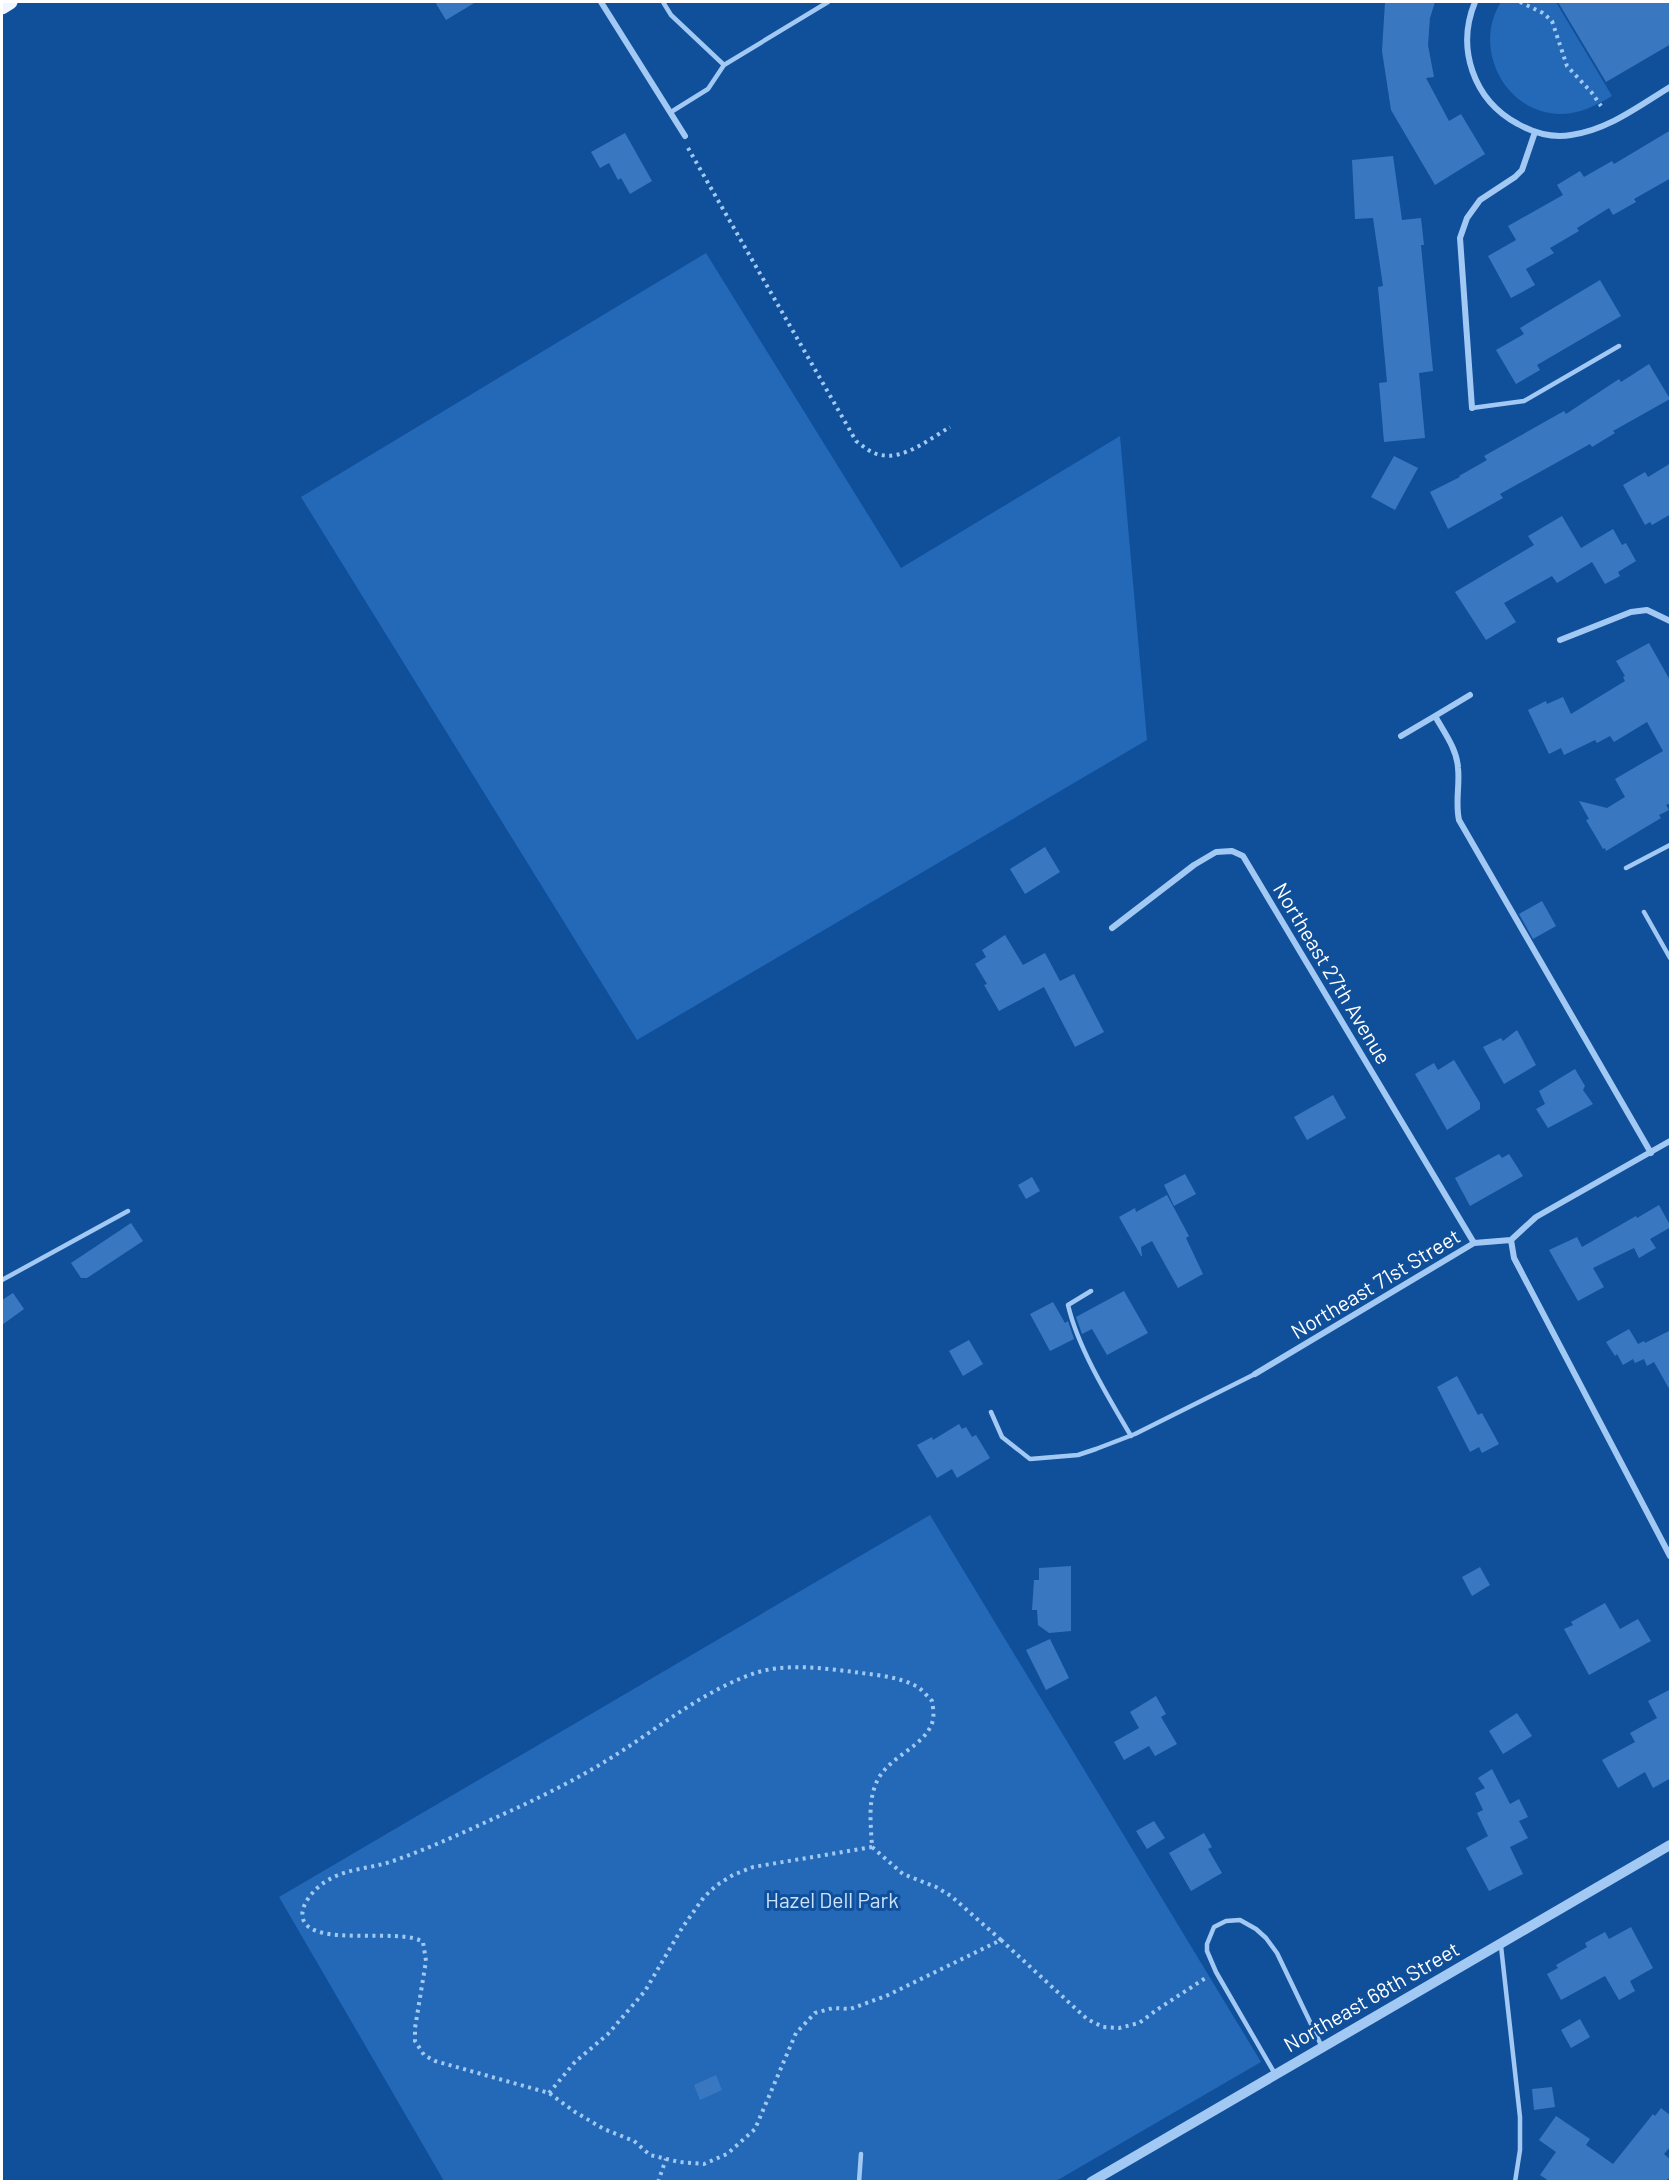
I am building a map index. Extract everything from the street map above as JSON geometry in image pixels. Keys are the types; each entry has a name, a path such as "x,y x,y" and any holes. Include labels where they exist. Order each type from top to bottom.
{"main road":[{"path":"2,7 10,2"}],"street":[{"path":"601,2 686,136"},
{"path":"1475,2 1467,26 1467,43 1469,62 1476,82 1484,95 1499,111 1512,121 1535,132 1563,136 1590,131 1618,118 1671,87"},
{"path":"1472,408 1460,238 1467,218 1480,200 1522,170 1535,132"},
{"path":"1560,640 1631,612 1647,610 1671,621"},
{"path":"1401,736 1470,696"},
{"path":"1435,716 1457,758 1459,770 1456,809 1464,830 1652,1153"},
{"name":"Northeast 27th Avenue","path":"1112,928 1194,865 1216,852 1232,851 1243,856 1474,1242"},
{"path":"1671,1141 1536,1217 1511,1240 1514,1258 1671,1556"},
{"name":"Northeast 71st Street","path":"1255,1374 1474,1242 1511,1240"},
{"name":"Northeast 68th Street","path":"1091,2181 1671,1845"}],"lane":[{"path":"663,2 671,15 724,65"},
{"path":"671,112 708,89 724,65 828,2"},
{"path":"1472,408 1524,401 1619,346"},
{"path":"1626,868 1671,845"},
{"path":"1644,912 1671,958"},
{"path":"2,1280 128,1211"},
{"path":"1091,1291 1068,1305 1072,1323 1109,1398 1131,1436"},
{"path":"991,1412 1002,1437 1030,1459 1078,1455 1131,1436 1255,1374"},
{"path":"1275,2074 1216,1972 1207,1951 1207,1944 1214,1927 1226,1921 1240,1920 1256,1929 1273,1946 1322,2047"},
{"path":"1500,1943 1520,2117 1520,2150 1515,2181"},
{"path":"859,2181 861,2154"}],"path":[{"path":"1520,2 1552,21 1568,66 1601,106"},
{"path":"686,136 687,146 710,188 856,441 867,450 882,456 899,454 950,427"},
{"path":"1001,1940 886,1996 850,2009 833,2008 815,2013 796,2033 755,2129 727,2154 704,2163 679,2163 650,2155 634,2141 604,2129 549,2093 435,2061 424,2055 415,2041 426,1961 423,1942 409,1936 355,1936 320,1932 310,1928 302,1919 302,1911 310,1895 324,1882 352,1869 392,1862 535,1800 612,1757 712,1692 756,1672 794,1667 887,1677 917,1686 932,1701 934,1718 927,1733 890,1764 875,1785 870,1817 872,1847 903,1874 936,1887 951,1896 1001,1940 1087,2019 1103,2026 1119,2028 1139,2024 1216,1972"},
{"path":"549,2093 575,2062 608,2034 645,1991 682,1928 704,1897 717,1885 753,1867 872,1847"},
{"path":"658,2181 666,2159"}],"green space":[{"path":"1501,2 1556,2 1612,96 1587,109 1567,114 1540,111 1523,102 1509,90 1492,57 1490,38 1493,20"},
{"path":"706,253 901,568 1120,436 1147,740 637,1040 301,497"},
{"name":"Hazel Dell Park","path":"930,1515 1261,2062 1056,2181 444,2181 279,1897"}],"building":[{"path":"435,2 476,2 446,20"},
{"path":"1385,2 1435,2 1430,18 1428,45 1434,77 1426,78 1449,121 1461,114 1485,154 1435,185 1391,110 1382,51"},
{"path":"1558,2 1671,2 1671,44 1606,82"},
{"path":"1671,130 1671,178 1634,199 1636,202 1613,215 1609,208 1577,228 1579,231 1550,248 1554,253 1526,269 1535,285 1511,298 1488,256 1516,240 1508,226 1563,195 1557,185 1580,171 1584,177 1612,161 1614,164"},
{"path":"625,133 652,181 630,194 621,178 618,180 609,163 600,168 591,152"},
{"path":"1393,156 1402,220 1421,218 1424,245 1421,245 1433,371 1419,373 1425,438 1384,442 1379,383 1387,382 1378,287 1383,286 1373,218 1355,219 1352,160"},
{"path":"1600,280 1621,316 1537,365 1540,370 1516,384 1496,350 1524,334 1520,328"},
{"path":"1649,364 1670,399 1613,431 1615,433 1592,447 1590,444 1500,494 1503,498 1448,529 1430,492 1487,460 1484,456 1564,411 1566,414 1619,379 1621,382"},
{"path":"1394,456 1418,468 1395,510 1371,497"},
{"path":"1671,463 1671,514 1652,525 1650,522 1645,525 1623,485 1645,472 1648,477"},
{"path":"1562,516 1581,548 1613,529 1622,545 1626,543 1636,561 1618,572 1620,576 1605,584 1592,562 1557,583 1552,576 1504,603 1516,622 1486,640 1455,592 1534,545 1528,536"},
{"path":"1649,643 1671,682 1671,803 1666,805 1669,810 1659,815 1661,818 1606,851 1586,820 1589,819 1579,801 1607,808 1625,797 1615,779 1663,751 1647,722 1614,742 1610,736 1597,743 1595,740 1564,755 1561,748 1549,754 1528,710 1546,701 1547,704 1563,697 1571,714 1625,681 1623,677 1625,676 1616,661"},
{"path":"1045,847 1060,872 1025,894 1010,869"},
{"path":"1542,901 1556,926 1533,939 1519,914"},
{"path":"1005,935 1023,965 1045,953 1060,981 1074,974 1104,1032 1075,1047 1044,987 999,1011 975,964 986,957 982,950"},
{"path":"1517,1030 1536,1065 1504,1084 1483,1047 1501,1038 1503,1041"},
{"path":"1454,1060 1480,1103 1480,1109 1447,1130 1415,1074 1434,1063 1438,1070"},
{"path":"1575,1069 1585,1086 1583,1090 1593,1104 1548,1128 1536,1109 1545,1104 1539,1091"},
{"path":"1333,1095 1346,1118 1307,1140 1294,1117"},
{"path":"1499,1154 1502,1158 1509,1154 1523,1176 1470,1206 1455,1178"},
{"path":"1185,1174 1196,1194 1174,1206 1164,1185"},
{"path":"1032,1177 1040,1191 1026,1199 1018,1185"},
{"path":"1167,1195 1189,1236 1186,1238 1203,1274 1178,1288 1152,1241 1141,1247 1141,1256 1119,1217 1135,1208 1136,1212"},
{"path":"1659,1205 1671,1227 1650,1239 1656,1248 1639,1258 1634,1248 1593,1268 1604,1287 1578,1301 1549,1250 1577,1237 1582,1247"},
{"path":"131,1223 143,1241 87,1278 81,1278 71,1263"},
{"path":"1124,1291 1148,1333 1107,1355 1092,1329 1082,1334 1076,1317"},
{"path":"13,1293 24,1309 2,1325 2,1300"},
{"path":"1053,1302 1065,1323 1068,1321 1074,1339 1050,1351 1030,1314"},
{"path":"1629,1329 1638,1344 1644,1341 1645,1343 1671,1330 1671,1392 1654,1362 1647,1366 1644,1359 1635,1363 1633,1359 1623,1365 1617,1354 1615,1356 1606,1342"},
{"path":"969,1340 983,1364 963,1376 949,1351"},
{"path":"1457,1376 1478,1415 1482,1413 1499,1444 1482,1453 1479,1447 1470,1452 1437,1387"},
{"path":"959,1424 962,1429 966,1427 972,1437 976,1435 990,1458 957,1478 952,1469 937,1478 917,1445 932,1437 933,1440"},
{"path":"1071,1566 1071,1631 1049,1633 1038,1625 1037,1610 1032,1610 1034,1580 1039,1580 1039,1568"},
{"path":"1480,1567 1490,1585 1472,1596 1462,1577"},
{"path":"1605,1603 1620,1629 1638,1619 1651,1641 1589,1675 1564,1629 1573,1625 1571,1622"},
{"path":"1050,1639 1069,1678 1046,1690 1026,1650"},
{"path":"1671,1689 1671,1778 1653,1788 1645,1772 1618,1788 1602,1760 1635,1742 1630,1733 1657,1718 1648,1701"},
{"path":"1156,1696 1166,1714 1161,1717 1177,1744 1155,1756 1149,1746 1124,1760 1114,1742 1139,1728 1130,1712"},
{"path":"1517,1713 1532,1736 1503,1754 1489,1731"},
{"path":"1492,1769 1510,1804 1519,1799 1528,1817 1519,1821 1528,1838 1510,1847 1523,1874 1489,1891 1466,1848 1488,1836 1477,1813 1483,1810 1475,1793 1485,1788 1478,1778"},
{"path":"1154,1821 1165,1838 1147,1849 1136,1831"},
{"path":"1204,1833 1212,1847 1208,1849 1222,1873 1191,1891 1169,1853"},
{"path":"1631,1927 1653,1968 1630,1981 1635,1991 1619,2000 1605,1976 1561,2000 1547,1974 1558,1968 1556,1965 1587,1947 1585,1943 1605,1932 1609,1939"},
{"path":"1580,2019 1590,2037 1571,2048 1561,2030"},
{"path":"716,2075 722,2090 700,2100 694,2085"},
{"path":"1552,2087 1555,2107 1534,2110 1532,2089"},
{"path":"1661,2108 1671,2116 1671,2146 1664,2154 1671,2160 1671,2176 1666,2181 1549,2181 1540,2175 1556,2152 1539,2140 1556,2116 1590,2139 1586,2145 1613,2164 1653,2114 1655,2116"}]}
